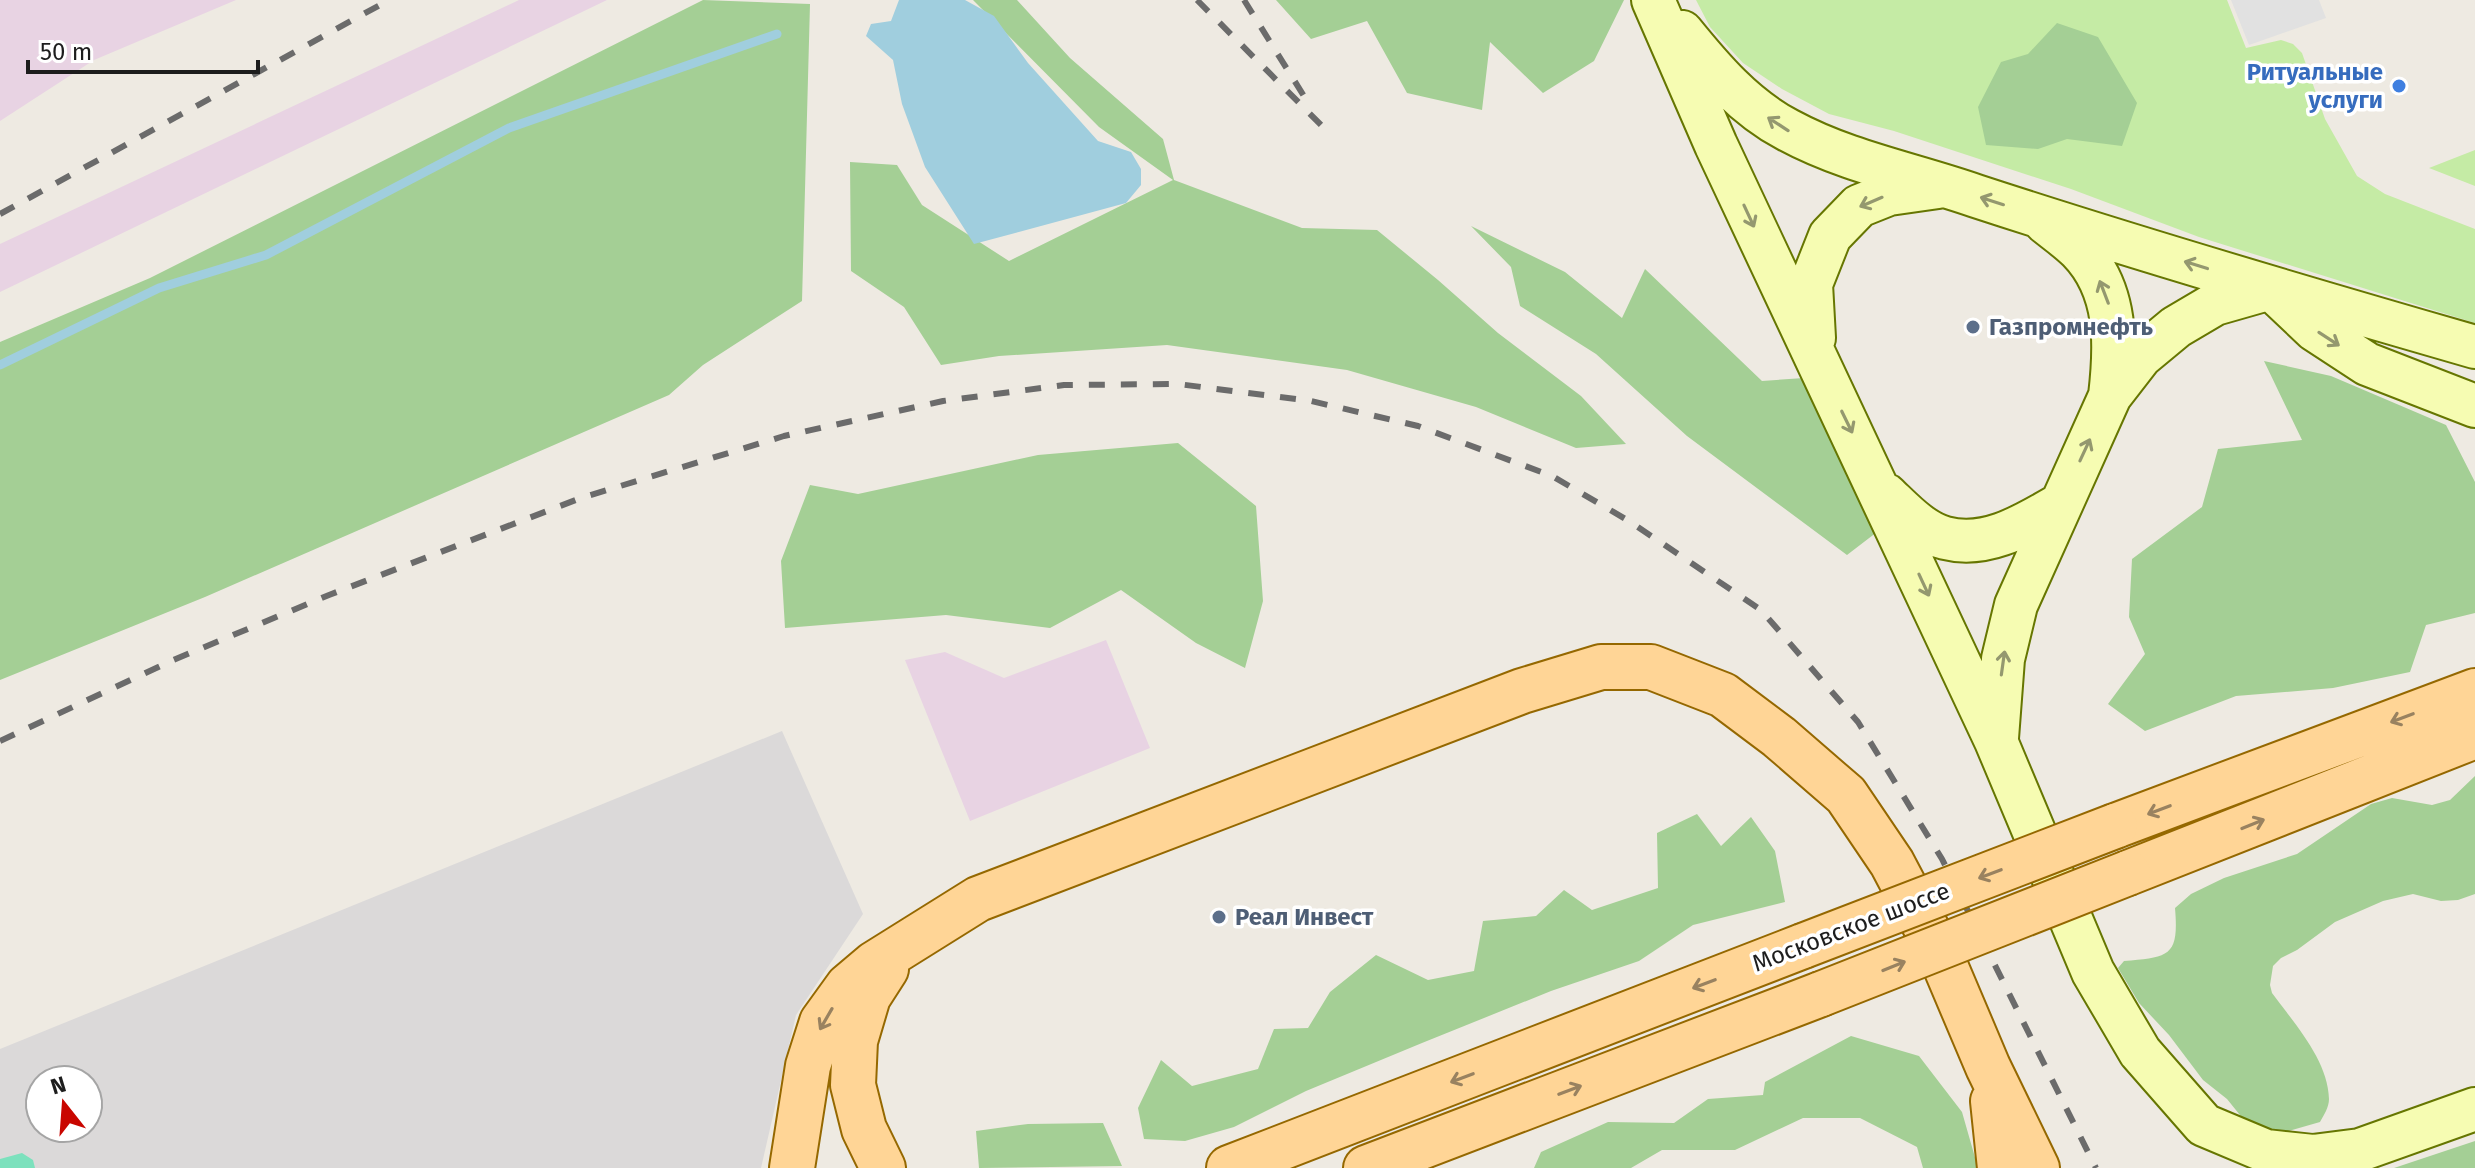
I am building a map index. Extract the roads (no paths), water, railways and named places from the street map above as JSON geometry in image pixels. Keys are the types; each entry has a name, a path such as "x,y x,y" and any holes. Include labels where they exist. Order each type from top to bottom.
{"main road":[{"path":"1654,0 1715,73 1754,108 1787,130 1848,157 2271,288 2475,347"},
{"path":"1654,0 1716,145 1996,741 2093,972 2140,1052 2204,1125 2266,1151 2313,1156 2360,1150 2475,1109"},
{"path":"1815,356 1811,284 1830,236 1859,206 1889,194 1947,186"},
{"path":"2038,216 2080,251 2100,281 2112,313 2115,350 2110,396"},
{"path":"1996,741 2003,659 2016,605 2110,396 2141,356 2176,327 2215,304 2271,288"},
{"path":"2271,288 2315,330 2367,364 2475,406"},
{"path":"1879,489 1914,521 1945,538 1979,540 2019,529 2061,504"},
{"path":"792,1168 808,1066 822,1022 848,986 874,964 978,899 1522,691 1601,667 1651,667 1723,695 1779,737 1846,795 1892,863 1941,956 1988,1067 2037,1168"},
{"name":"Московское шоссе","path":"1229,1168 2115,826 2475,691"},
{"path":"1366,1168 1821,994 2475,736"},
{"path":"883,1168 864,1129 853,1085 855,1041 868,997 901,947"},
{"path":"1988,1067 2000,1168"}],"water":[{"path":"899,0 965,0 994,16 1028,63 1098,141 1131,152 1141,169 1141,185 1126,203 974,244 925,167 902,104 893,60 866,36 871,24 891,21"}],"waterway":[{"path":"0,365 159,288 266,255 509,128 777,34"}],"railway":[{"path":"0,214 389,0"},
{"path":"1197,0 1321,125"},
{"path":"1244,0 1307,101"},
{"path":"0,741 171,661 329,595 581,498 784,436 943,401 1064,385 1178,384 1311,401 1418,426 1552,476 1629,521 1761,610 1858,722 1942,859 2096,1168"}],"place":[{"name":"Ритуальные услуги","path":"2399,86"},
{"name":"Газпромнефть","path":"1973,327"},
{"name":"Реал Инвест","path":"1219,917"}]}
